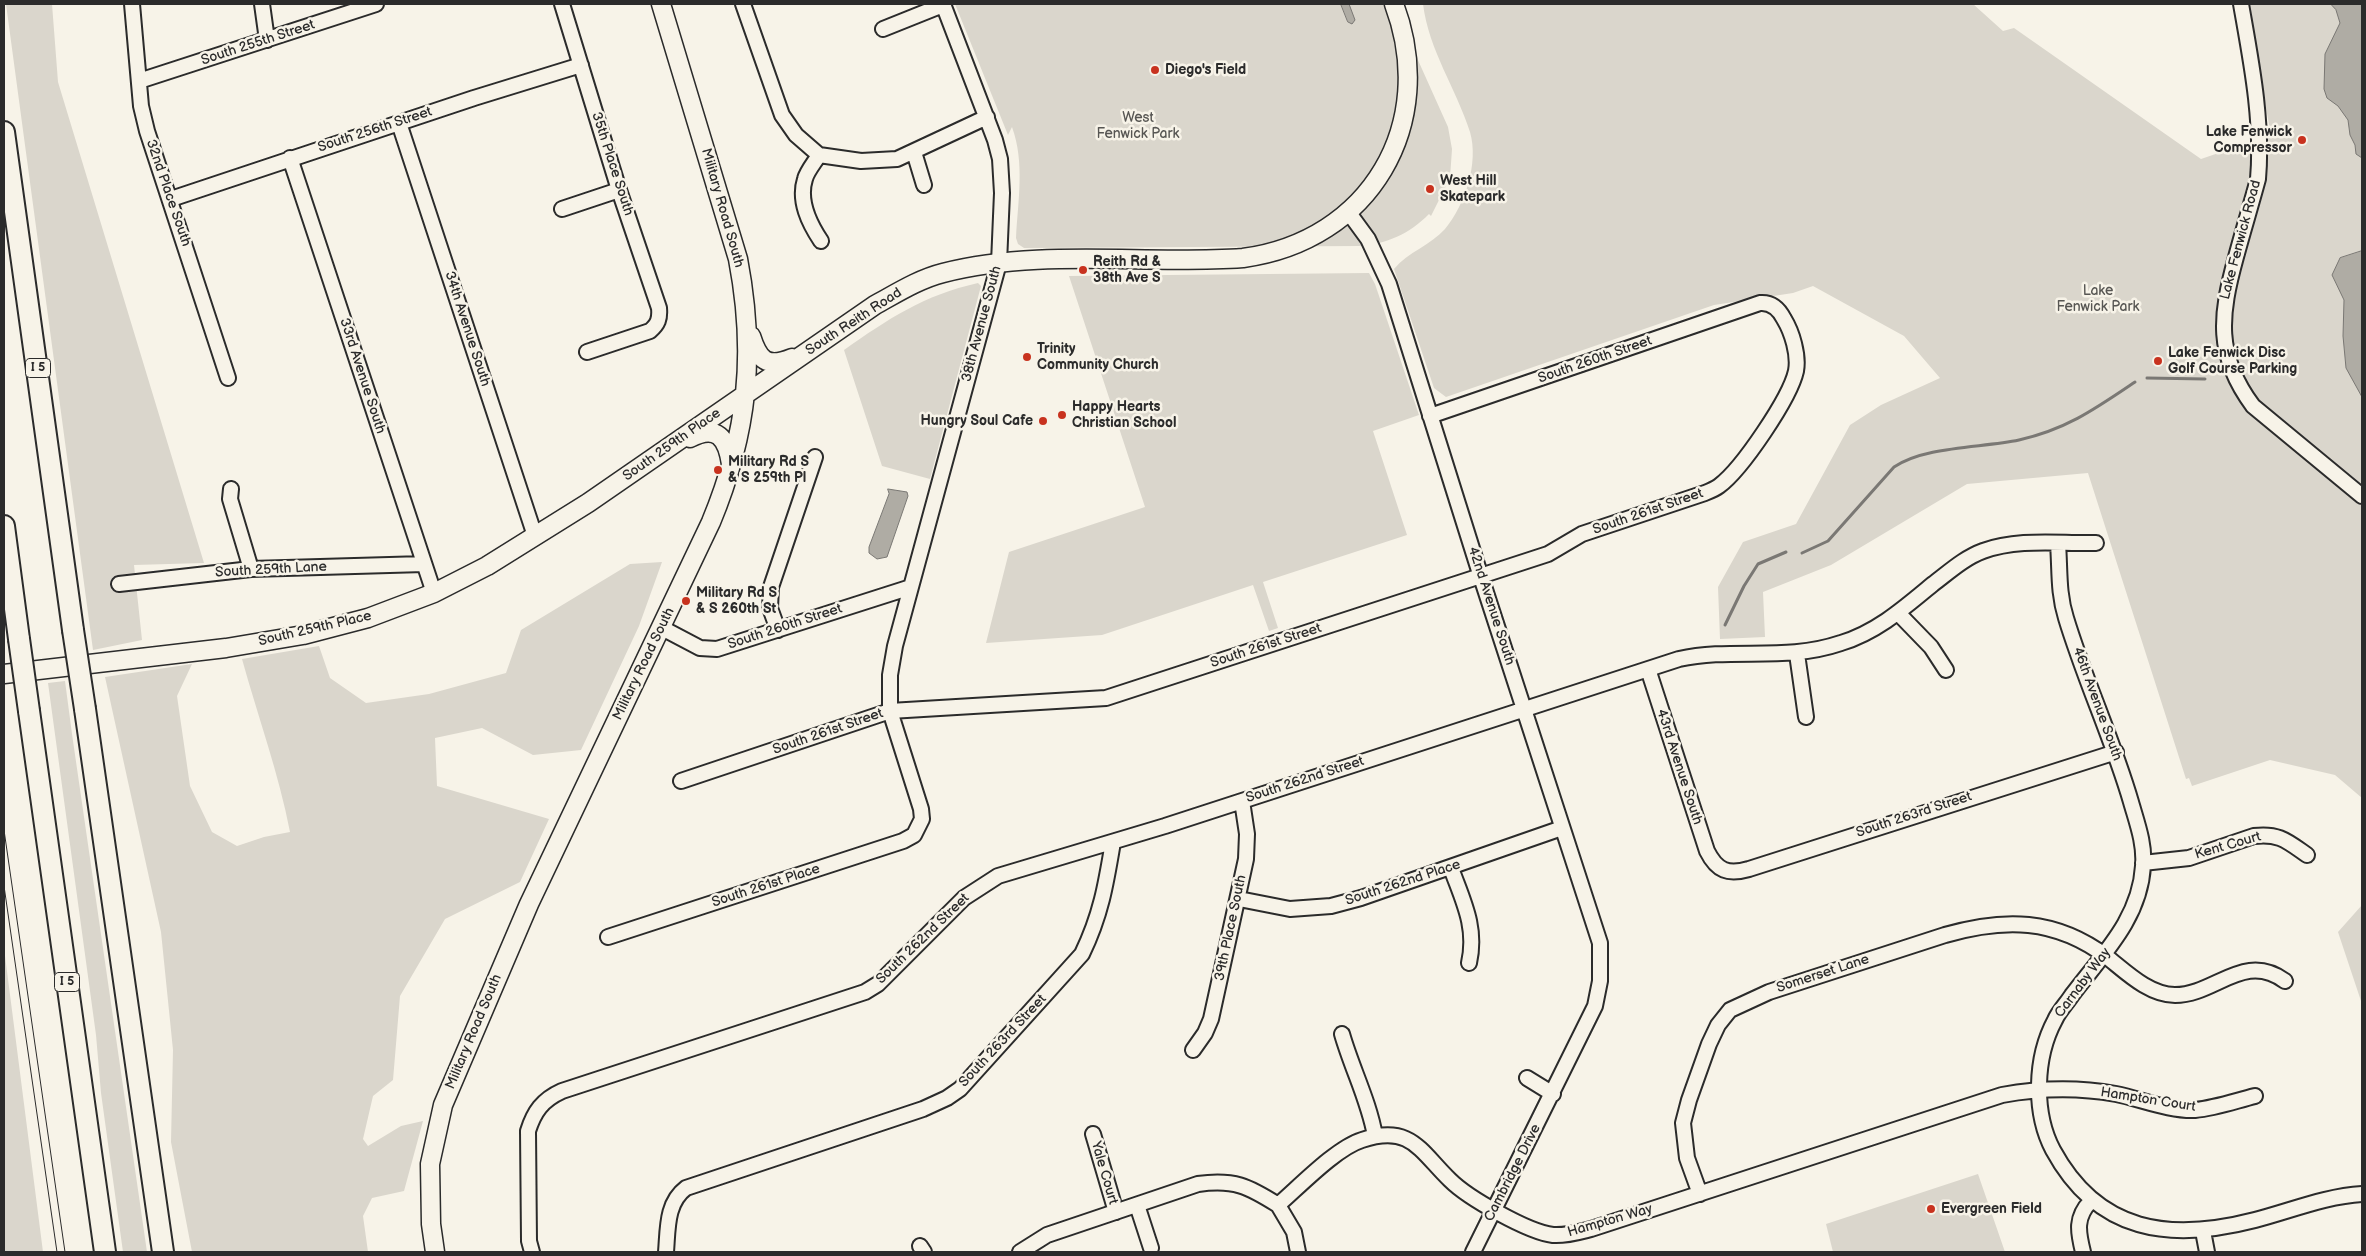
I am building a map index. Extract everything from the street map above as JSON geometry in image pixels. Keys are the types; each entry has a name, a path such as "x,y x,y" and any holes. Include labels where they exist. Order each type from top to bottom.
{"highway":[{"name":"I 5","path":"4,132 73,630 163,1252"},
{"name":"I 5","path":"4,526 106,1252"}],"main road":[{"name":"Military Road South","path":"435,1252 431,1224 430,1164 443,1105 529,904 711,522 732,467 746,393 747,322 734,238 660,4"},
{"name":"South Reith Road","path":"746,393 875,305 911,285 943,273 999,263 1036,260 1223,260 1260,256 1299,243 1328,228 1349,213 1383,170 1400,131 1408,94 1408,65 1404,38 1394,4"},
{"path":"747,322 758,354 765,360 777,363 806,353"},
{"name":"South 259th Place","path":"4,674 226,648 303,634 368,618 434,593 487,566 588,503 746,393"},
{"path":"660,453 702,432 710,432 721,437 726,442 732,467"}],"street":[{"name":"32nd Place South","path":"132,4 141,106 147,131 171,199 228,378"},
{"path":"262,4 267,40"},
{"name":"South 255th Street","path":"139,81 376,4"},
{"name":"35th Place South","path":"562,4 619,190 659,308 658,324 650,331 587,352"},
{"path":"743,4 782,115 796,135 819,155 877,162 897,159 987,117"},
{"path":"883,29 943,4"},
{"name":"38th Avenue South","path":"919,827 921,809 890,711 890,675 895,646 999,263 1002,193 1000,159 987,117 943,4"},
{"name":"Lake Fenwick Road","path":"2241,4 2255,89 2260,158 2258,179 2228,288 2222,329 2231,370 2240,388 2253,406 2362,496"},
{"name":"South 256th Street","path":"171,199 290,158 581,65"},
{"name":"34th Avenue South","path":"399,123 535,536"},
{"path":"914,152 924,185"},
{"path":"819,155 805,178 803,195 808,216 821,241"},
{"name":"33rd Avenue South","path":"290,158 434,593"},
{"path":"562,209 619,190"},
{"name":"42nd Avenue South","path":"1349,213 1368,239 1389,284 1481,577 1600,942 1600,981 1595,1006"},
{"name":"South 260th Street","path":"1430,416 1760,303"},
{"name":"South 261st Street","path":"681,781 890,711 1106,698 1481,577 1548,554 1582,534 1705,493 1718,486 1762,434 1790,385 1796,365 1788,326 1774,306 1760,303"},
{"path":"778,630 770,608 771,587 815,457"},
{"path":"231,489 230,499 251,569"},
{"name":"South 262nd Street","path":"532,1252 529,1241 528,1132 533,1116 541,1103 562,1091 865,992 878,984 964,898 998,876 1242,801 1648,669 1704,654 1797,654 1843,643 1873,630 1898,613 1957,565 1983,551 2016,543 2096,543"},
{"name":"46th Avenue South","path":"2058,544 2059,588 2066,618 2116,752 2141,839 2143,863"},
{"name":"South 259th Lane","path":"119,584 251,569 424,564"},
{"name":"South 260th Street","path":"662,628 700,648 717,649 911,587"},
{"path":"1898,613 1931,647 1946,670"},
{"path":"1797,654 1806,716"},
{"name":"43rd Avenue South","path":"1648,669 1700,833 1714,864"},
{"name":"South 263rd Street","path":"1714,864 1725,872 1739,872 2116,752"},
{"name":"39th Place South","path":"1193,1050 1212,1019 1239,899 1248,843 1242,801"},
{"name":"South 261st Place","path":"608,937 903,841 914,835 919,827"},
{"name":"South 262nd Place","path":"1239,899 1290,909 1331,906 1451,868 1562,828"},
{"name":"Kent Court","path":"2143,863 2189,858 2254,836 2265,835 2283,838 2307,855"},
{"name":"South 263rd Street","path":"666,1252 673,1202 686,1188 714,1177 923,1109 960,1089 1082,954 1094,930 1102,905 1113,842"},
{"name":"Carnaby Way","path":"2143,863 2141,887 2122,931 2056,1017 2046,1039 2040,1062 2041,1114 2048,1140 2061,1164 2091,1200 2111,1214 2134,1223 2169,1231 2203,1231 2252,1221 2338,1197 2362,1194"},
{"path":"1451,868 1472,932 1469,963"},
{"name":"Somerset Lane","path":"1700,1194 1687,1158 1684,1123 1688,1100 1718,1025 1730,1010 1769,992 1945,935 1991,924 2019,923 2059,932 2104,956 2129,975 2155,991 2175,995 2194,991 2251,970 2264,970 2275,974 2285,981"},
{"name":"Cambridge Drive","path":"1473,1252 1595,1006"},
{"path":"1342,1034 1350,1062 1363,1091 1376,1136"},
{"path":"1527,1078 1553,1094"},
{"name":"Hampton Court","path":"2040,1089 2072,1088 2116,1094 2193,1110 2212,1108 2255,1096"},
{"name":"Hampton Way","path":"1278,1205 1360,1140 1385,1134 1402,1136 1413,1142 1428,1154 1450,1180 1480,1203 1543,1233 1569,1235 2002,1095 2040,1089"},
{"name":"Yale Court","path":"1092,1134 1116,1212"},
{"path":"1020,1252 1047,1235 1198,1184 1220,1181 1251,1188 1278,1205 1294,1232 1298,1252"},
{"path":"2083,1252 2078,1221 2084,1208 2091,1200"},
{"path":"1137,1206 1151,1248"},
{"path":"2203,1231 2207,1252"}],"green space":[{"path":"6,4 52,4 58,82 204,563 134,565 142,640 93,650"},
{"name":"West Fenwick Park","path":"955,4 1383,4 1390,19 1413,49 1448,127 1452,149 1450,178 1431,216 1429,214 1414,227 1397,237 1369,245 1024,248 1018,244 1016,238 1020,168 1016,141 1012,127 1008,135"},
{"name":"Lake Fenwick Park","path":"1423,4 1973,4 2003,31 2014,28 2201,159 2271,135 2247,4 2362,4 2362,798 2335,775 2270,760 2192,786 2189,778 2186,779 2088,473 1967,484 1831,565 1763,592 1765,637 1720,639 1718,587 1743,542 1796,524 1850,425 1881,405 1940,378 1904,336 1813,286 1793,293 1714,305 1446,397 1434,388 1394,269 1445,229 1459,208 1464,196 1473,157 1470,132 1431,38"},
{"path":"1369,273 1375,284 1419,415 1373,431 1407,535 1263,582 1278,628 1269,631 1253,585 1102,635 986,643 1009,552 1145,507 1069,276"},
{"path":"978,283 981,286 930,479 882,466 844,350 891,318 923,301"},
{"path":"662,562 639,626 581,750 533,755 482,728 435,738 437,786 549,819 520,882 445,919 400,996 393,1080 373,1096 363,1139 368,1146 401,1126 423,1121 404,1191 372,1198 363,1216 368,1252 192,1252 171,1142 173,1050 161,932 105,677 192,664 177,696 190,786 212,832 237,846 264,837 290,832 274,767 242,659 319,646 330,678 366,703 429,694 506,673 521,630 630,564"},
{"path":"65,681 147,1252 123,1252 101,1093 96,1035 48,683"},
{"path":"2362,905 2362,1001 2361,1001 2338,932"},
{"path":"4,948 43,1252 4,1252"},
{"name":"Evergreen Field","path":"1978,1174 2005,1252 1833,1252 1826,1224"}],"shaded area":[{"path":"1341,4 1349,4 1355,20 1352,24 1348,22"},
{"path":"2331,4 2362,4 2362,158 2356,154 2348,120 2338,106 2327,98 2324,89 2325,54 2340,23 2336,10"},
{"path":"2362,251 2362,397 2346,368 2343,336 2344,300 2332,275 2340,258"},
{"path":"888,489 907,492 908,496 887,557 877,559 869,553 869,547 889,494"}],"waterway":[{"path":"2147,378 2205,379"},
{"path":"1802,553 1828,541 1894,467 1907,460 1937,451 2019,440 2052,430 2080,417 2135,382"},
{"path":"1725,625 1744,586 1758,564 1786,552"}],"tram line":[{"path":"4,830 65,1252"},
{"path":"4,886 57,1252"}],"place":[{"name":"Diego's Field","path":"1155,70"},
{"name":"Lake Fenwick Compressor","path":"2302,140"},
{"name":"West Hill Skatepark","path":"1430,189"},
{"name":"Reith Rd & 38th Ave S","path":"1083,270"},
{"name":"Trinity Community Church","path":"1027,357"},
{"name":"Lake Fenwick Disc Golf Course Parking","path":"2158,361"},
{"name":"Happy Hearts Christian School","path":"1062,415"},
{"name":"Hungry Soul Cafe","path":"1043,421"},
{"name":"Military Rd S & S 259th Pl","path":"718,470"},
{"name":"Military Rd S & S 260th St","path":"686,601"},
{"name":"Evergreen Field","path":"1931,1209"}]}
